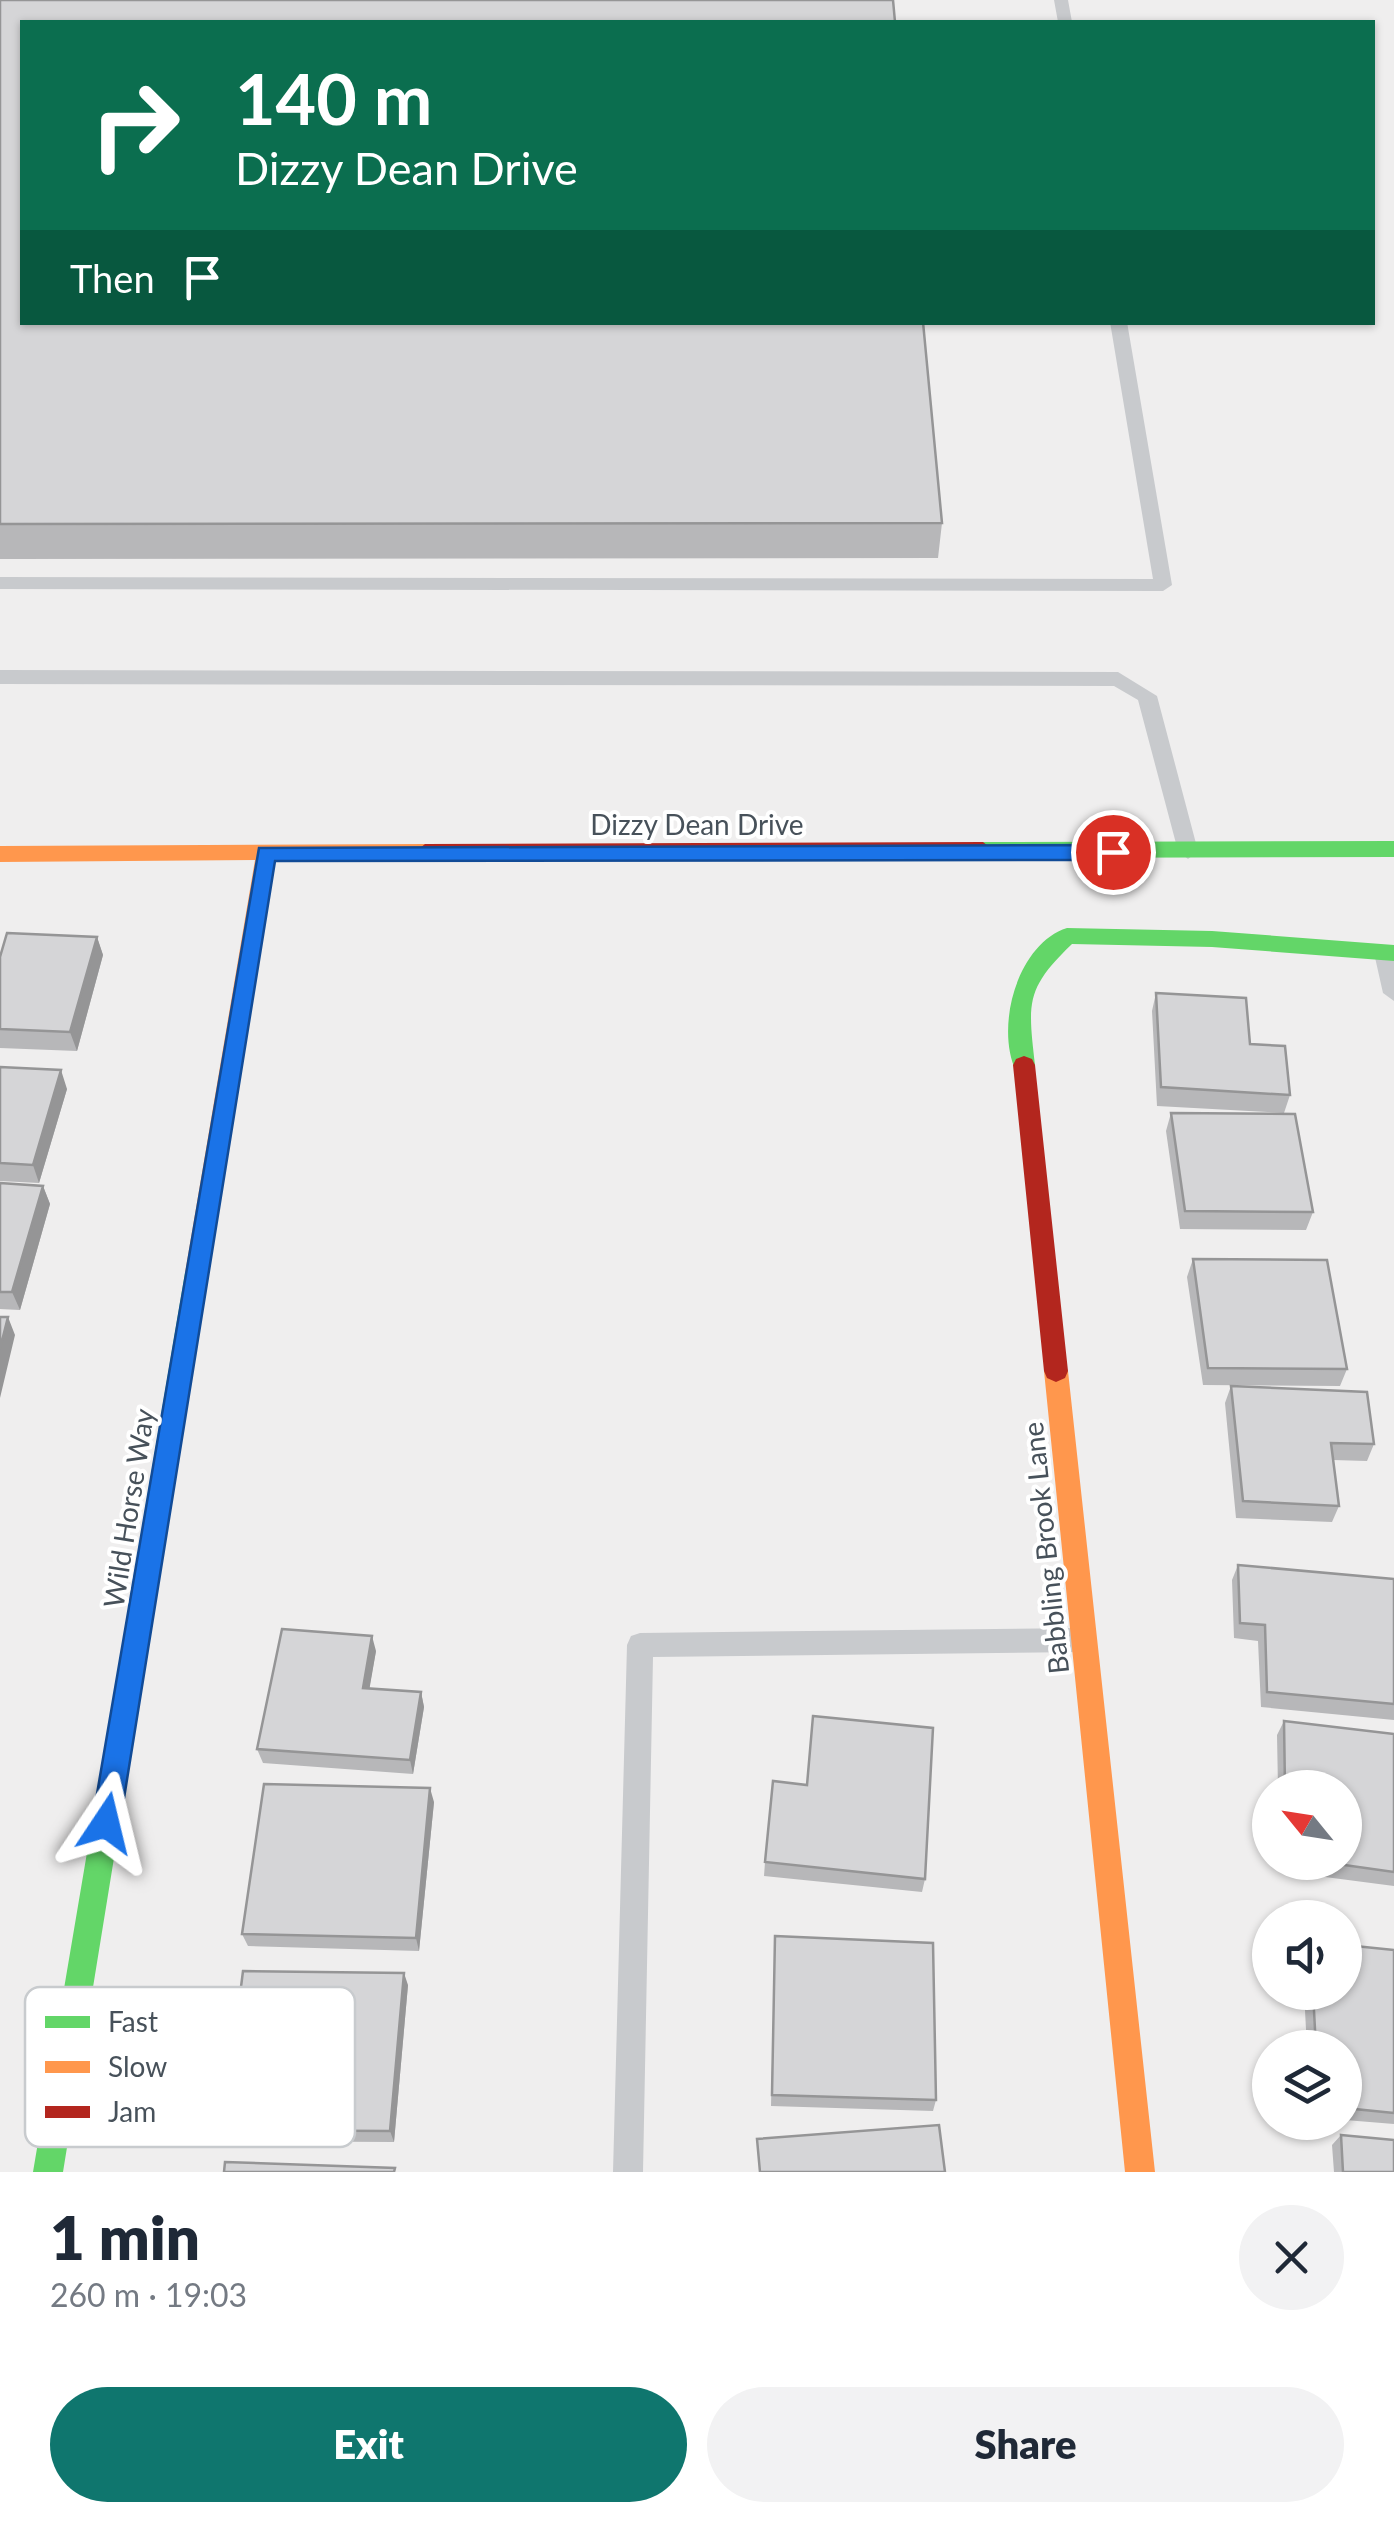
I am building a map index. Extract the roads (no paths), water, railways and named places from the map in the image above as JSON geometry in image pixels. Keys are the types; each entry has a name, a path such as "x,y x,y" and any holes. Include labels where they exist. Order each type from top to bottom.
{"street":[{"name":"Dizzy Dean Drive","path":"0,854 1394,849"},
{"name":"Wild Horse Way","path":"79,1987 266,854"},
{"name":"Babbling Brook Lane","path":"1140,2172 1018,1008 1027,973 1067,936 1212,940 1389,953"},
{"name":"Wild Horse Way","path":"48,2172 52,2147"}],"lane":[{"path":"0,583 1164,585 1119,325"},
{"path":"0,677 1118,679 1147,696 1188,852"},
{"path":"1389,953 1394,992"},
{"path":"628,2172 640,1645 1084,1640"}]}
